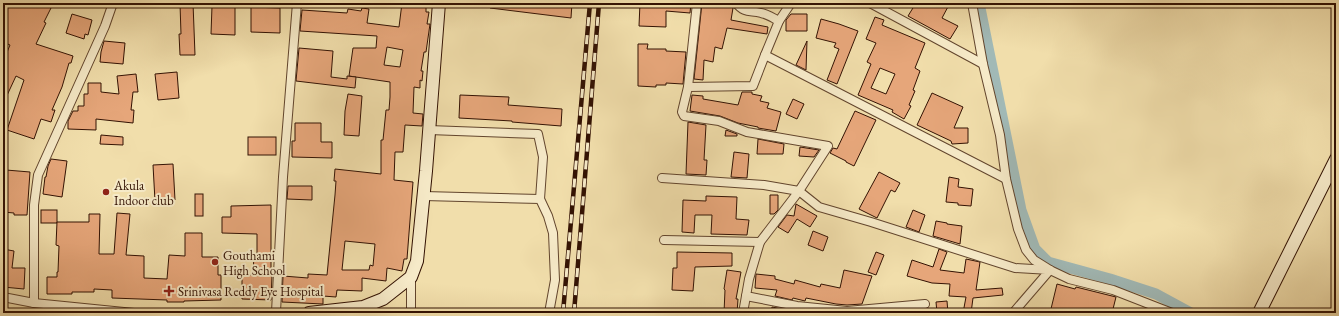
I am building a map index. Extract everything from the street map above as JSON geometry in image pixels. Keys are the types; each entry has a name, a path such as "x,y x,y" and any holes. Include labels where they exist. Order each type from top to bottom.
{"main road":[{"path":"309,313 363,310 383,299 411,277 417,261 424,196 439,3"},
{"path":"1259,313 1336,159"}],"street":[{"path":"34,303 34,205 38,175 105,26 113,3"},
{"path":"260,313 277,313 283,177 297,3"},
{"path":"697,3 688,88 682,112 684,116 719,121 747,132 828,146 799,191 760,242 749,279 743,313"},
{"path":"736,3 741,9 748,12 762,13 779,21"},
{"path":"688,88 753,86 779,21 791,3"},
{"path":"870,3 983,64"},
{"path":"972,3 983,64 1000,136 1006,179 1018,228 1026,250 1034,260 1050,270 1070,279 1113,290 1172,313"},
{"path":"765,55 1006,179"},
{"path":"429,130 538,134 543,158 540,198 548,216 553,233 555,280 549,313"},
{"path":"662,178 764,185 799,191 819,207 1015,268 1050,270"},
{"path":"424,196 540,198"},
{"path":"664,240 760,242"},
{"path":"1013,313 1050,270"},
{"path":"411,277 411,313"},
{"path":"746,296 796,309 846,311 925,304"},
{"path":"3,297 34,303 134,313"}],"building":[{"path":"3,3 43,3 42,5 51,8 36,44 73,56 52,110 55,110 51,122 41,119 34,139 7,130 24,80 16,76 3,104 3,62 10,45 3,42"},
{"path":"193,3 195,55 180,55 180,4"},
{"path":"402,3 426,6 426,12 429,12 427,24 430,24 426,52 424,52 421,71 423,71 422,81 420,80 420,88 414,87 413,113 423,114 422,126 405,125 403,152 395,152 394,180 413,182 407,259 404,259 402,271 387,268 386,281 362,278 362,291 337,290 336,297 323,296 323,304 282,302 283,276 308,278 308,274 327,275 335,195 335,169 381,174 381,140 383,140 386,110 389,110 390,97 390,82 349,76 353,48 376,48 377,36 300,31 302,10 347,13 348,9 361,11 362,8 369,9 367,23 399,27","holes":["387,47 403,50 400,67 384,65","345,241 375,244 373,266 370,265 369,270 342,270"]},
{"path":"491,3 572,3 571,18 490,8"},
{"path":"640,3 691,3 690,13 666,11 666,27 639,26"},
{"path":"702,3 731,3 733,8 731,20 768,27 767,34 727,28 722,49 715,47 713,62 704,60 703,80 694,79"},
{"path":"916,3 950,3 942,18 958,26 950,39 908,16"},
{"path":"212,6 235,7 235,35 211,34"},
{"path":"251,7 280,8 280,33 251,32"},
{"path":"72,14 92,20 88,35 85,34 84,39 66,33"},
{"path":"791,14 807,14 807,31 786,31 786,20"},
{"path":"875,17 884,20 882,25 925,43 915,68 920,71 913,90 915,91 909,105 911,106 904,119 892,112 893,110 858,95 871,64 867,62 876,43 866,39","holes":["880,68 895,74 886,94 871,88"]},
{"path":"821,19 858,31 837,84 827,80 839,49 834,47 836,43 816,38"},
{"path":"104,41 125,43 123,64 100,62"},
{"path":"807,41 806,70 796,65"},
{"path":"638,44 648,44 647,49 666,49 666,51 686,52 683,84 666,83 666,85 656,85 656,87 638,86"},
{"path":"299,48 333,51 331,77 347,79 347,76 356,77 355,88 296,81"},
{"path":"177,72 179,98 158,100 155,74"},
{"path":"136,74 138,92 133,92 131,110 134,110 133,123 96,119 96,130 68,129 68,121 73,111 78,111 78,106 84,106 84,94 88,94 88,83 101,83 101,92 119,94 117,76"},
{"path":"742,92 752,92 752,94 762,96 760,101 769,103 767,108 781,112 776,131 738,123 720,116 690,111 692,95 703,96 703,99 738,105"},
{"path":"932,93 963,107 954,128 968,128 968,143 952,144 951,141 917,125"},
{"path":"348,94 362,96 359,136 344,135 345,111"},
{"path":"460,95 509,97 508,105 562,109 561,126 459,118"},
{"path":"793,99 804,104 797,119 786,114"},
{"path":"855,111 876,120 854,166 830,153 833,148 837,149"},
{"path":"688,122 706,125 704,160 707,160 706,175 686,174"},
{"path":"295,123 321,123 321,142 332,142 332,158 292,157 292,141 295,141"},
{"path":"726,130 737,134 737,136 725,136"},
{"path":"101,135 123,137 123,145 100,144"},
{"path":"248,137 276,137 276,155 248,155"},
{"path":"758,139 784,144 783,154 757,154"},
{"path":"800,147 819,150 814,157 799,156"},
{"path":"734,152 749,154 747,178 731,177"},
{"path":"51,159 67,161 62,197 43,194 45,177"},
{"path":"173,164 175,200 155,201 153,165"},
{"path":"6,170 30,172 27,215 14,215 14,213 3,212 3,188 5,188"},
{"path":"879,172 900,183 895,192 891,190 877,218 859,209"},
{"path":"949,177 959,179 958,187 973,189 971,206 946,202"},
{"path":"288,186 312,186 312,200 287,199"},
{"path":"195,194 203,194 203,216 195,216"},
{"path":"770,195 778,195 778,210 774,214 770,214"},
{"path":"706,196 737,197 736,219 749,220 747,235 711,234 712,215 695,215 694,233 682,232 683,200 706,201"},
{"path":"796,204 817,216 810,227 797,219 788,233 778,227 787,215 794,216"},
{"path":"271,205 271,300 242,299 242,275 253,275 254,254 257,254 257,234 222,233 222,217 231,217 231,206"},
{"path":"41,210 57,210 57,223 41,223"},
{"path":"913,210 925,215 919,232 906,227"},
{"path":"117,213 130,214 126,255 144,256 144,278 167,279 169,255 185,256 185,233 202,233 202,257 218,257 218,275 221,275 221,300 167,302 167,300 112,298 112,290 94,289 94,292 47,294 47,277 57,277 58,272 59,246 56,245 57,222 89,222 89,214 100,214 99,254 114,254"},
{"path":"936,221 962,226 960,244 933,236"},
{"path":"813,231 828,237 823,251 808,245"},
{"path":"3,249 14,251 12,268 25,268 24,289 3,287"},
{"path":"939,249 947,252 940,270 964,273 966,259 980,262 976,290 1002,288 1003,295 973,298 971,313 963,313 966,297 949,296 950,284 932,283 907,276 912,260 933,267"},
{"path":"677,252 732,253 732,266 695,267 693,291 672,290 673,268 677,268"},
{"path":"876,252 884,255 876,275 868,272"},
{"path":"727,270 741,272 736,299 738,299 737,313 724,313 724,289"},
{"path":"844,270 872,276 862,304 836,304 806,298 805,301 793,298 792,300 775,296 777,290 755,288 756,274 775,276 775,279 794,284 795,280 820,287 821,284 840,288"},
{"path":"1057,284 1116,297 1112,313 1050,313"},
{"path":"947,301 948,313 937,313 936,302"},
{"path":"772,307 792,311 792,313 771,313"}],"waterway":[{"path":"979,3 1021,210 1035,249 1048,262 1110,279 1156,294 1191,313"}],"railway":[{"path":"563,313 590,3"},
{"path":"574,313 599,3"}],"place":[{"name":"Akula Indoor club","path":"106,192"},
{"name":"Gouthami High School","path":"215,262"},
{"name":"Srinivasa Reddy Eye Hospital","path":"169,291"}]}
